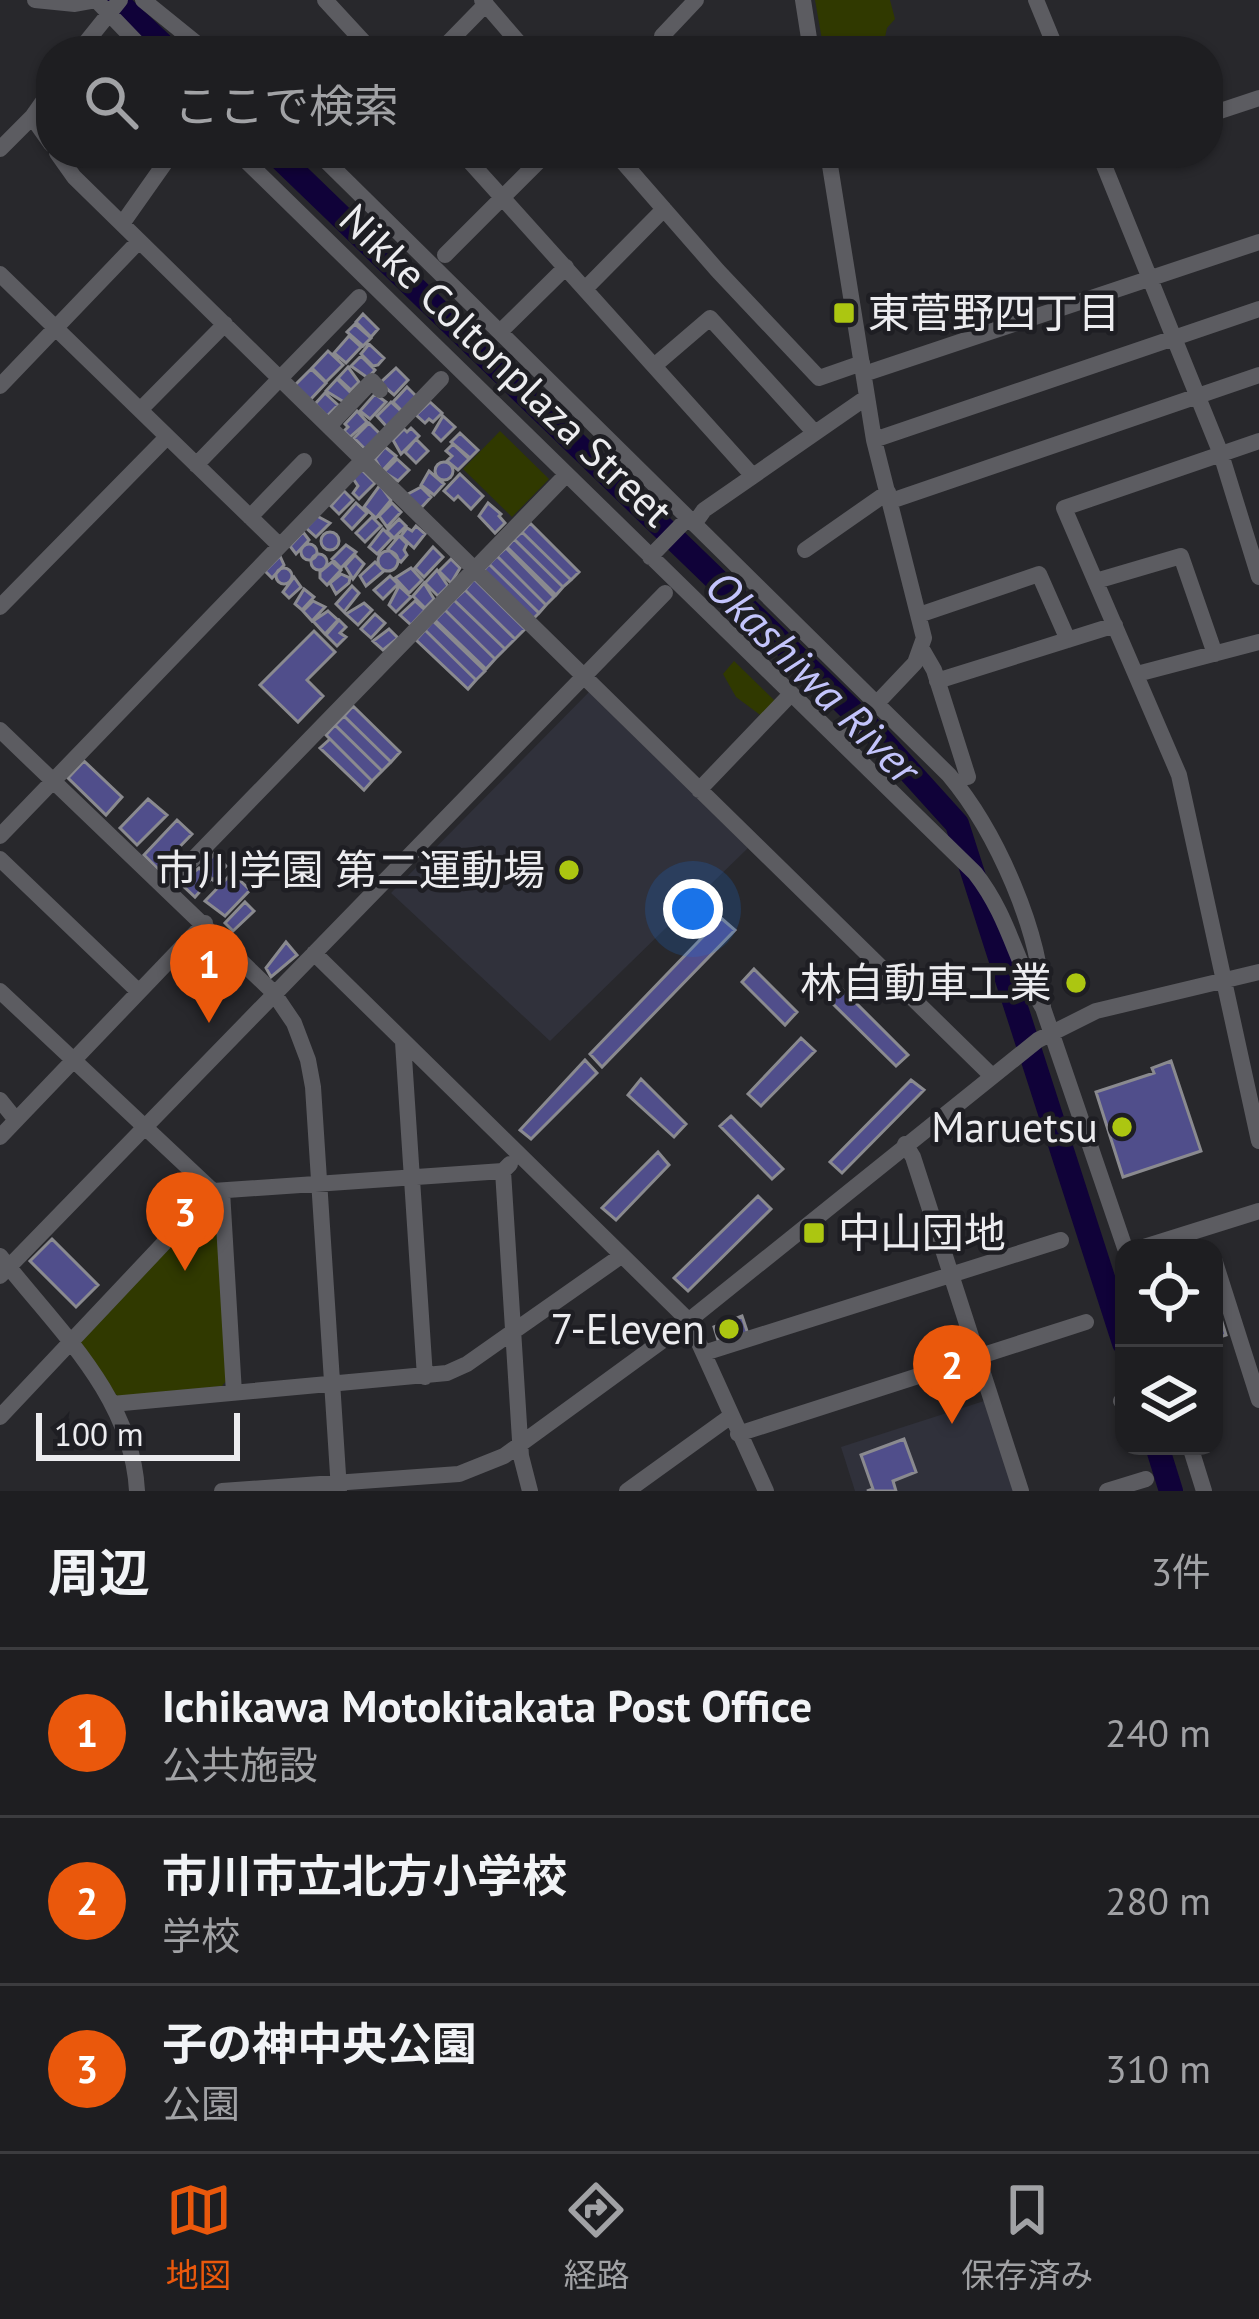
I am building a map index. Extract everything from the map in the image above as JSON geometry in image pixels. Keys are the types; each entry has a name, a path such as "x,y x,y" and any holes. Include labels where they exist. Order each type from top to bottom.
{"street":[{"path":"35,0 106,3"},
{"path":"143,0 187,36"},
{"path":"325,0 358,36"},
{"path":"662,36 696,0"},
{"path":"803,0 809,36"},
{"path":"1036,0 1051,36"},
{"path":"453,36 484,2 513,36"},
{"path":"87,36 106,3"},
{"path":"106,3 133,36"},
{"path":"1223,111 1259,98"},
{"path":"0,149 36,111"},
{"path":"32,117 36,123"},
{"path":"68,168 992,1076"},
{"path":"122,224 161,168"},
{"name":"Nikke Coltonplaza Street","path":"253,168 959,854 992,894 1043,1008"},
{"name":"Nikke Coltonplaza Street","path":"333,168 873,708 949,775 984,821 1014,888 1042,983 1045,1036 1122,1239"},
{"path":"475,168 753,476"},
{"path":"445,255 533,168"},
{"path":"628,168 820,378 863,369 1259,242"},
{"path":"830,168 874,440 919,615 922,651 937,681 968,777"},
{"path":"1106,168 1221,454 1259,577"},
{"path":"585,290 664,209"},
{"path":"0,386 139,241"},
{"path":"500,332 566,267"},
{"path":"0,274 278,544"},
{"path":"196,465 359,297"},
{"path":"874,440 1259,309"},
{"path":"654,366 710,317 815,433"},
{"path":"140,410 225,324"},
{"path":"805,550 890,496 1259,375"},
{"path":"0,836 441,379"},
{"path":"329,426 372,381 380,389"},
{"path":"650,556 704,510 867,397"},
{"path":"0,607 167,437"},
{"path":"1259,441 1064,508 1179,775 1259,1142"},
{"path":"250,517 304,461"},
{"path":"166,887 566,475"},
{"path":"1096,581 1181,556 1215,654"},
{"path":"919,615 1039,574 1068,640"},
{"path":"136,1491 128,1440 112,1404 70,1342 3,1266 664,593"},
{"path":"937,681 1115,625"},
{"path":"1137,674 1259,642"},
{"path":"844,738 906,675 922,651"},
{"path":"698,790 790,694"},
{"path":"0,730 205,923 287,1008 308,1060 339,1486"},
{"path":"0,860 139,992"},
{"path":"0,1137 205,923"},
{"path":"314,953 689,1321 763,1490"},
{"path":"222,1491 339,1486 459,1474 485,1466 689,1321 1045,1036 1096,1011 1259,972"},
{"path":"0,991 218,1191 234,1393"},
{"path":"403,1042 425,1378"},
{"path":"0,1100 16,1120"},
{"path":"905,1144 913,1156 1021,1491"},
{"path":"0,1417 218,1191 503,1171 518,1154"},
{"path":"503,1171 520,1445 530,1491"},
{"path":"1169,1239 1259,1211"},
{"path":"1204,1228 1207,1239"},
{"path":"704,1353 1061,1240"},
{"path":"112,1404 425,1378 467,1364 621,1256"},
{"path":"1223,1287 1259,1400"},
{"path":"627,1491 735,1425 1086,1322"},
{"path":"1193,1455 1204,1491"},
{"path":"1107,1491 1146,1479"}],"shaded area":[{"name":"市川学園 第二運動場","path":"589,692 748,848 550,1041 391,893"},
{"path":"984,1401 1014,1491 855,1491 841,1447"}],"green space":[{"path":"815,0 890,0 895,19 885,36 821,36"},
{"path":"500,431 549,479 512,517 463,469"},
{"path":"734,661 776,702 763,717 736,697 723,674"},
{"path":"215,1199 227,1380 222,1386 118,1397 78,1343"}],"building":[{"path":"363,314 378,329 371,337 356,322"},
{"path":"355,324 371,338 363,346 347,332"},
{"path":"349,336 361,347 346,363 334,353"},
{"path":"369,344 384,358 378,365 361,354"},
{"path":"328,351 343,365 326,382 312,368"},
{"path":"361,356 375,370 368,378 351,366"},
{"path":"348,367 359,382 351,390 338,378"},
{"path":"396,368 408,380 394,395 380,383"},
{"path":"311,369 326,383 309,401 294,386"},
{"path":"337,379 352,394 344,402 326,391"},
{"path":"407,387 416,396 402,411 393,402"},
{"path":"325,393 338,405 327,416 315,404"},
{"path":"375,394 386,402 370,419 360,411"},
{"path":"391,402 402,412 387,427 377,416"},
{"path":"430,402 442,413 425,423 416,415"},
{"path":"357,411 367,422 350,437 345,424"},
{"path":"443,416 455,427 441,441 433,433"},
{"path":"369,423 380,434 365,449 354,438"},
{"path":"411,428 419,436 401,454 393,440"},
{"path":"460,433 478,450 470,458 451,442"},
{"path":"416,439 428,451 416,463 405,452"},
{"path":"453,444 469,459 458,470 447,461 452,456 446,451"},
{"path":"385,447 396,456 382,471 375,459"},
{"path":"397,459 409,470 398,481 384,472"},
{"path":"444,462 453,471 444,480 435,471"},
{"path":"360,468 375,483 359,499 353,493 358,486 352,477"},
{"path":"429,471 444,484 434,495 421,485"},
{"path":"460,474 483,496 471,509 458,496 454,500 444,491"},
{"path":"380,485 391,500 376,518 364,507"},
{"path":"421,487 431,497 420,509 406,495"},
{"path":"344,491 353,500 339,514 331,506"},
{"path":"356,503 367,513 352,529 342,519"},
{"path":"392,503 401,512 387,527 379,516"},
{"path":"488,503 505,523 495,533 479,516"},
{"path":"317,516 330,523 316,537 306,528"},
{"path":"372,517 381,526 365,542 356,533"},
{"path":"399,519 406,526 394,538 387,531"},
{"path":"530,523 579,572 571,580 522,532"},
{"path":"416,526 425,534 414,548 401,536"},
{"path":"383,529 392,538 377,554 369,547"},
{"path":"303,532 309,540 296,554 290,546"},
{"path":"330,532 339,541 330,550 321,541"},
{"path":"522,532 571,580 563,587 514,539"},
{"path":"399,536 407,544 401,562 388,549"},
{"path":"514,539 563,587 556,595 507,547"},
{"path":"309,544 317,552 309,560 301,552"},
{"path":"346,545 356,552 341,568 332,559"},
{"path":"433,547 443,557 424,577 415,568"},
{"path":"506,548 554,597 546,605 497,556"},
{"path":"388,551 398,561 388,571 378,561"},
{"path":"319,554 327,562 319,570 311,562"},
{"path":"355,555 364,564 353,579 345,566"},
{"path":"280,556 284,565 272,578 265,571"},
{"path":"497,556 546,605 539,613 489,564"},
{"path":"451,559 460,568 451,583 439,571"},
{"path":"332,562 341,570 327,585 320,572"},
{"path":"375,562 384,571 366,586 360,576"},
{"path":"489,564 539,613 532,620 482,572"},
{"path":"284,568 292,576 284,584 276,576"},
{"path":"411,568 422,580 409,593 395,578"},
{"path":"437,570 448,586 438,596 425,583"},
{"path":"341,574 350,578 349,583 336,594 330,583"},
{"path":"390,576 398,584 383,599 374,590"},
{"path":"294,577 301,587 289,598 283,592"},
{"path":"474,579 525,629 515,639 465,590"},
{"path":"424,583 434,599 425,608 413,596"},
{"path":"352,586 359,593 344,612 336,604"},
{"path":"399,586 411,597 396,612 389,605"},
{"path":"304,589 314,597 302,610 295,604"},
{"path":"465,590 515,639 505,649 454,600"},
{"path":"454,600 505,649 495,659 445,610"},
{"path":"313,601 325,607 312,621 303,611"},
{"path":"415,601 425,610 411,625 400,615"},
{"path":"364,603 372,610 358,625 346,614"},
{"path":"445,610 495,659 486,669 435,620"},
{"path":"328,611 338,620 325,634 313,621"},
{"path":"375,614 385,623 371,638 361,629"},
{"path":"339,620 346,627 340,633 346,637 337,646 326,635"},
{"path":"433,621 485,671 476,680 425,630"},
{"path":"389,629 398,638 383,650 373,641"},
{"path":"425,630 476,680 468,689 416,640"},
{"path":"314,631 335,652 307,680 323,696 298,722 260,685"},
{"path":"353,706 400,752 391,762 344,716"},
{"path":"344,716 391,762 382,771 335,725"},
{"path":"335,725 382,771 372,781 326,735"},
{"path":"330,739 372,781 364,790 320,748"},
{"path":"84,761 122,797 106,815 68,778"},
{"path":"148,799 167,815 137,845 120,828"},
{"path":"177,820 192,834 158,869 144,855"},
{"path":"214,854 226,866 213,880 203,869"},
{"path":"199,868 211,879 195,897 180,883"},
{"path":"232,873 250,890 225,916 205,901"},
{"path":"245,902 254,911 233,931 225,923"},
{"path":"721,918 735,930 602,1067 590,1054"},
{"path":"286,942 297,955 271,977 266,968"},
{"path":"754,969 797,1012 785,1025 742,982"},
{"path":"841,988 908,1055 896,1066 829,1000"},
{"path":"801,1038 815,1051 761,1106 748,1094"},
{"path":"585,1060 597,1073 531,1139 520,1130"},
{"path":"1171,1061 1201,1151 1123,1177 1096,1092 1154,1073 1152,1068"},
{"path":"641,1079 686,1124 674,1137 628,1095"},
{"path":"911,1080 924,1090 842,1173 830,1162"},
{"path":"731,1116 783,1169 772,1179 720,1126"},
{"path":"658,1152 669,1165 616,1220 602,1208"},
{"path":"758,1196 771,1209 688,1291 674,1278"},
{"path":"52,1239 98,1285 76,1307 30,1261"},
{"path":"742,1316 748,1334 719,1343 714,1327"},
{"path":"904,1439 916,1472 893,1481 896,1491 867,1491 873,1489 861,1455"}],"waterway":[{"name":"Okashiwa River","path":"115,0 153,36"},
{"name":"Okashiwa River","path":"291,168 872,730 957,824 1115,1315"},
{"name":"Okashiwa River","path":"1160,1455 1171,1491"}],"place":[{"name":"東菅野四丁目","path":"844,313"},
{"name":"市川学園 第二運動場","path":"569,870"},
{"name":"林自動車工業","path":"1076,983"},
{"name":"Ichikawa Motokitakata Post Office","path":"209,1023"},
{"name":"Maruetsu","path":"1122,1127"},
{"name":"中山団地","path":"814,1233"},
{"name":"子の神中央公園","path":"185,1271"},
{"name":"7-Eleven","path":"729,1329"},
{"name":"市川市立北方小学校","path":"952,1424"}]}
